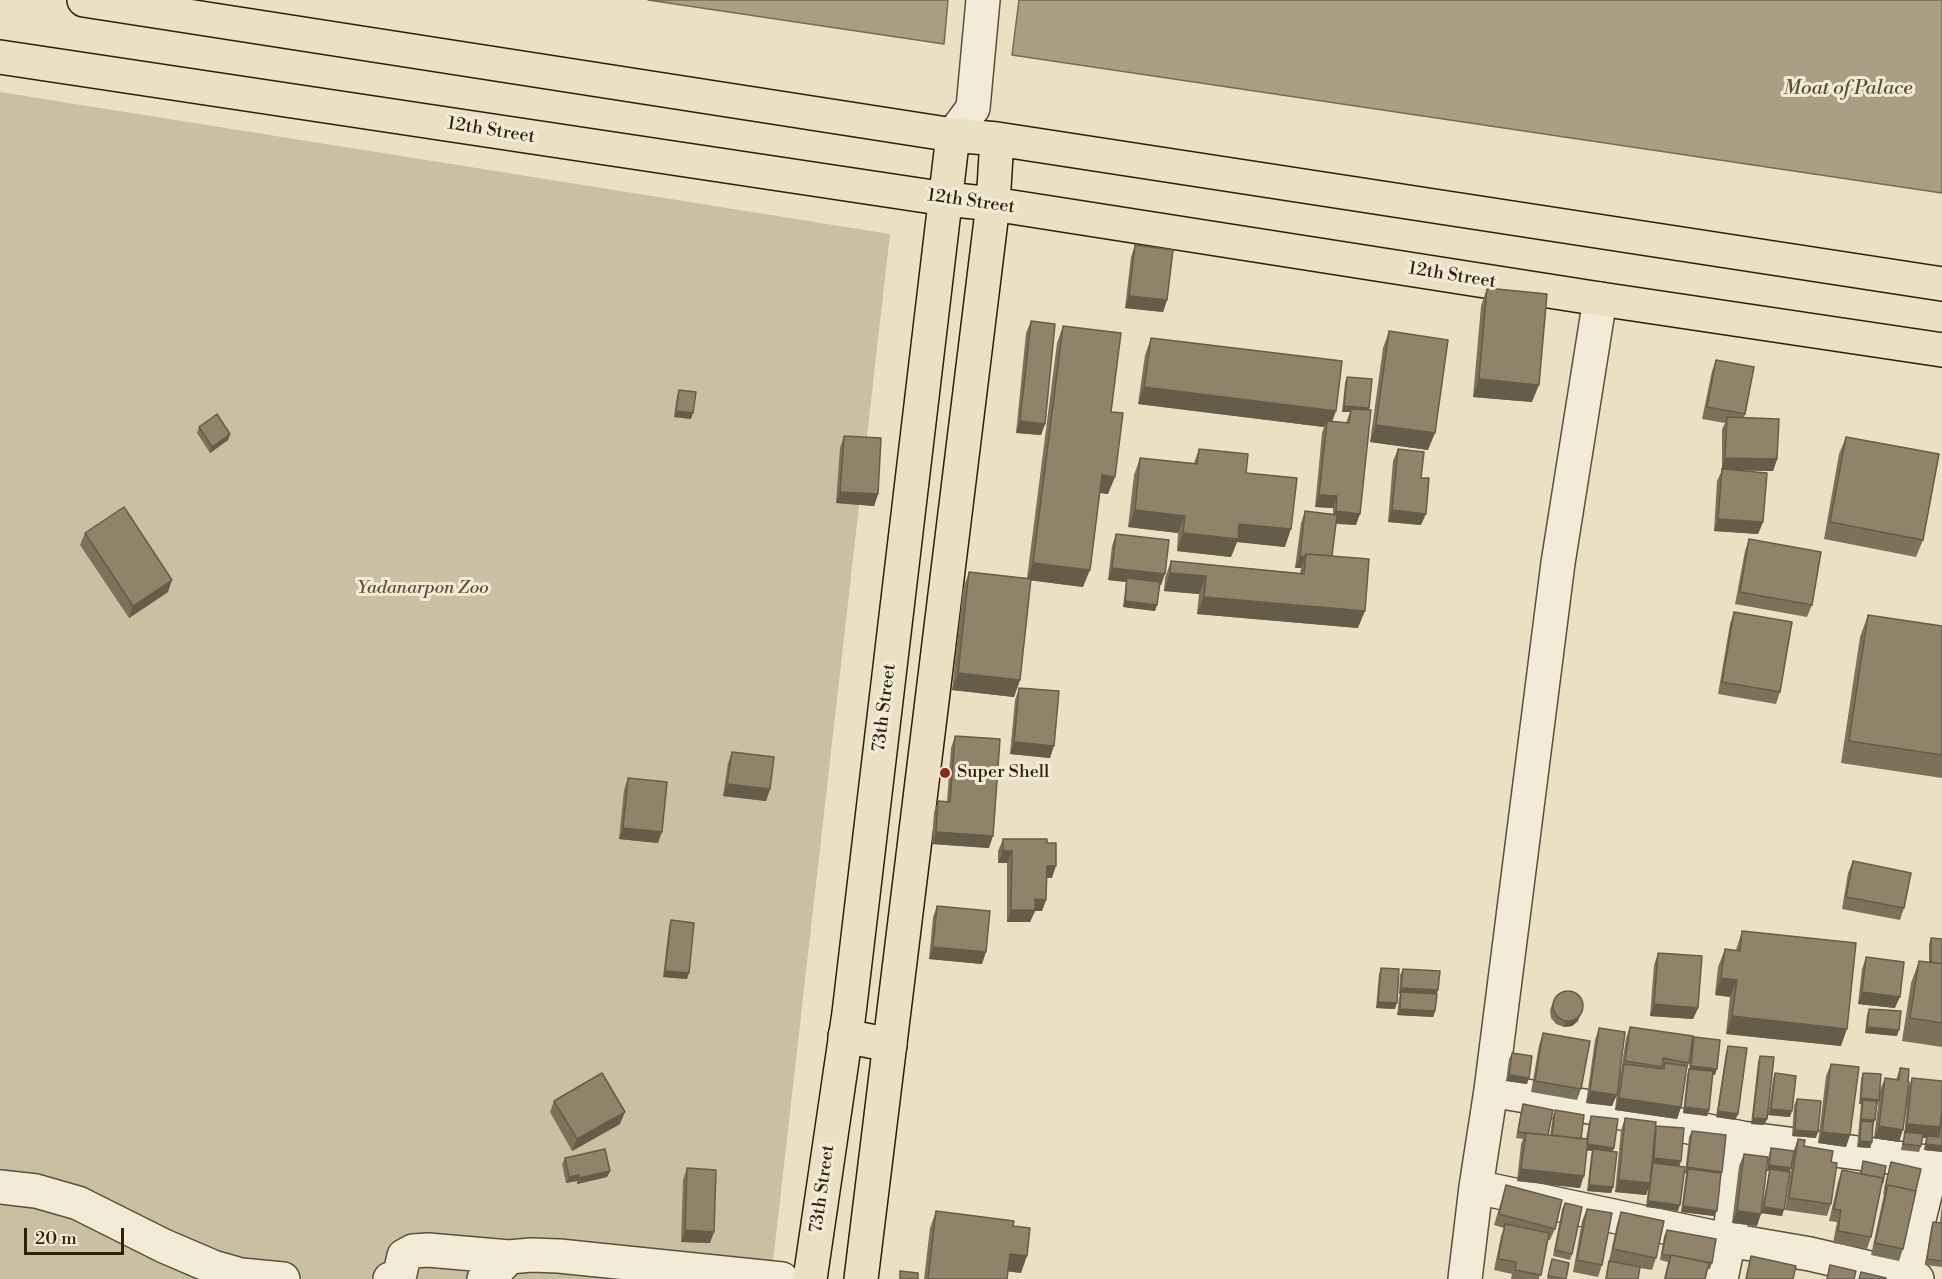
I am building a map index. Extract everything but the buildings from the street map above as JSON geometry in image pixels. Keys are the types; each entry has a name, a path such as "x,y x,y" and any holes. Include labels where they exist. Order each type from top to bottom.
{"main road":[{"path":"84,0 953,135 1942,284"},
{"name":"12th Street","path":"0,57 946,199 993,204 1942,350"},
{"name":"73th Street","path":"810,1279 845,1036 953,135"},
{"path":"861,1279 993,204 997,140"},
{"path":"845,1036 890,1045"}],"street":[{"path":"953,135 973,108 983,0"},
{"path":"973,108 997,140"},
{"path":"1468,1278 1476,1187 1491,1089 1558,563 1600,299"},
{"path":"1476,1187 1729,1240 1810,1254 1909,1278 1937,1164 1742,1138 1491,1089"},
{"path":"1721,1279 1729,1240 1742,1138"},
{"path":"0,1187 36,1191 78,1203 164,1246 213,1267 241,1275 284,1279"},
{"path":"390,1279 399,1278 404,1256 413,1251 428,1250 509,1257 558,1256 680,1274 782,1279"},
{"path":"484,1279 504,1264 509,1257"}],"green space":[{"name":"Yadanarpon Zoo","path":"0,92 890,234 771,1279 0,1279"}],"water":[{"path":"648,0 948,0 944,44"},
{"name":"Moat of Palace","path":"1019,0 1942,0 1942,193 1012,55"}],"place":[{"name":"Super Shell","path":"945,773"}]}
